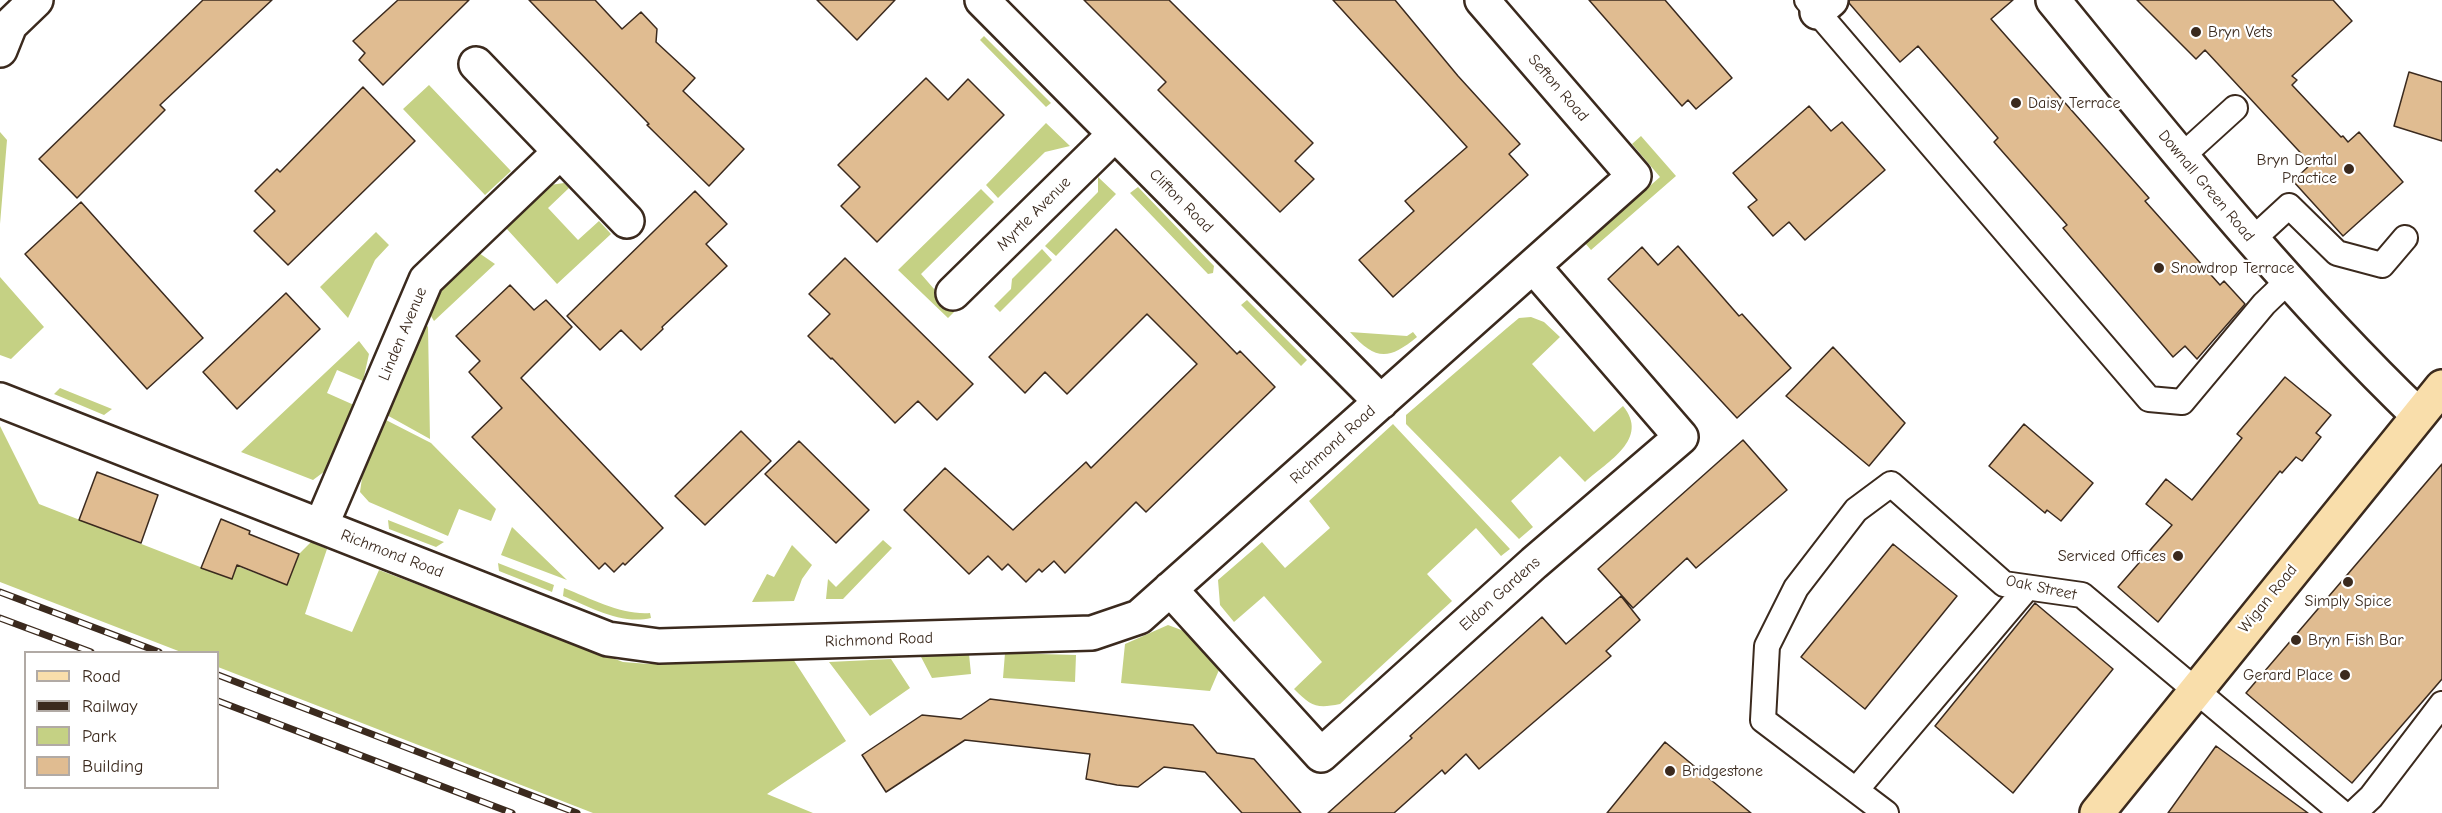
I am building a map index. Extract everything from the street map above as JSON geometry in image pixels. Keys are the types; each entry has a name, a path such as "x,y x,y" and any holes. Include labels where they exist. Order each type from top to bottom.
{"main road":[{"name":"Wigan Road","path":"2097,813 2195,689 2442,387"}],"street":[{"path":"0,50 10,25 36,0"},
{"name":"Clifton Road","path":"981,0 1381,402"},
{"name":"Sefton Road","path":"1482,0 1634,176"},
{"name":"Downall Green Road","path":"2053,0 2252,240 2362,361 2418,416"},
{"path":"476,64 627,221"},
{"name":"Myrtle Avenue","path":"953,293 1114,135"},
{"name":"Linden Avenue","path":"321,525 426,280 560,152"},
{"name":"Richmond Road","path":"0,400 608,639 659,646 1092,633 1139,617 1634,176"},
{"name":"Eldon Gardens","path":"1170,590 1321,755 1534,563 1681,437 1533,266"}],"lane":[{"path":"1818,4 2150,399 2182,402 2264,304 2288,281"},
{"path":"2181,157 2235,108"},
{"path":"2252,240 2289,206 2337,253 2382,265 2404,238"},
{"name":"Oak Street","path":"1869,805 1763,720 1767,646 1796,588 1856,510 1891,484 2004,584 2082,595 2342,813"},
{"path":"1869,805 2027,588"},
{"path":"2354,813 2371,797 2442,704"}],"green space":[{"path":"984,36 1051,103 1046,107 980,40"},
{"path":"429,85 511,171 485,195 403,109"},
{"path":"1046,123 1070,146 1045,152 998,198 986,185"},
{"path":"0,132 7,140 0,224"},
{"path":"1641,136 1676,176 1591,250 1585,243 1660,177 1632,144"},
{"path":"1098,177 1116,194 1056,256 1045,246 1098,192"},
{"path":"564,183 569,188 548,208 578,240 599,221 611,234 557,284 506,228 550,185"},
{"path":"1138,187 1214,266 1213,273 1208,274 1130,193"},
{"path":"981,189 994,202 921,274 954,312 948,318 898,270"},
{"path":"376,232 389,245 375,260 348,318 320,287"},
{"path":"1042,249 1052,260 1000,312 994,306 1011,289 1012,279"},
{"path":"479,253 495,264 434,321 428,311 442,288"},
{"path":"0,277 44,327 11,359 0,355"},
{"path":"1247,300 1307,360 1301,366 1241,305"},
{"path":"1531,317 1544,322 1560,337 1532,364 1594,432 1623,406 1630,418 1632,429 1623,449 1585,482 1560,456 1511,501 1533,527 1519,539 1406,424 1406,415 1519,318"},
{"path":"423,321 428,327 430,439 385,414"},
{"path":"1350,332 1407,336 1413,332 1417,337 1398,350 1382,354 1367,348"},
{"path":"359,341 369,354 363,381 337,370 327,393 354,405 325,471 313,480 241,452"},
{"path":"60,388 112,409 104,415 54,394"},
{"path":"384,419 431,443 496,509 491,521 459,509 448,536 369,502 360,492 362,478"},
{"path":"1393,424 1510,549 1501,556 1476,528 1427,574 1452,601 1340,704 1314,705 1294,689 1322,662 1264,596 1234,622 1220,605 1218,580 1262,542 1285,568 1330,528 1309,501"},
{"path":"0,426 39,504 231,579 237,566 287,585 299,554 311,542 327,549 305,614 352,632 379,570 623,662 649,664 793,659 846,741 767,794 813,813 593,813 219,667 219,651 178,651 0,582"},
{"path":"388,520 444,542 436,547 389,529"},
{"path":"512,527 567,580 501,555"},
{"path":"883,540 892,548 843,599 826,599 828,579 836,587"},
{"path":"792,545 812,565 802,579 794,601 752,602 767,574 774,577"},
{"path":"498,563 554,585 552,592 499,571"},
{"path":"564,588 617,609 650,613 651,618 628,619 606,614 563,596"},
{"path":"1168,625 1184,631 1219,670 1210,691 1121,683 1125,644"},
{"path":"1005,653 1076,655 1075,682 1003,678"},
{"path":"969,654 971,674 932,678 920,655"},
{"path":"891,659 910,688 870,716 829,662"}],"building":[{"path":"203,0 272,0 160,105 165,110 77,198 39,159"},
{"path":"398,0 469,0 383,85 359,60 365,53 353,41"},
{"path":"529,0 595,0 622,29 641,12 657,29 656,42 695,78 683,91 744,149 709,186 647,125 649,124"},
{"path":"817,0 895,0 857,40"},
{"path":"1084,0 1169,0 1313,143 1295,161 1314,179 1280,212 1158,90 1166,82"},
{"path":"1333,0 1395,0 1458,76 1520,144 1509,154 1528,175 1393,297 1359,260 1414,211 1405,201 1467,147"},
{"path":"1589,0 1665,0 1732,78 1696,109 1688,100 1682,106"},
{"path":"1849,0 2013,0 1991,19 2149,198 2145,201 2220,285 2224,281 2245,304 2197,359 2185,346 2173,357 2063,228 2067,225 1994,142 1998,138 1918,46 1900,62 1849,3"},
{"path":"2137,0 2333,0 2352,21 2292,76 2297,80 2292,85 2348,142 2359,132 2403,182 2343,236 2293,181 2311,164 2205,50 2196,59"},
{"path":"2409,72 2442,82 2442,141 2394,126"},
{"path":"926,78 948,100 968,79 1004,115 877,242 841,206 860,187 838,165"},
{"path":"363,87 415,141 288,265 254,231 275,211 255,191 277,169 280,172"},
{"path":"1809,106 1831,131 1842,122 1885,170 1805,240 1789,222 1773,236 1748,207 1757,200 1733,173"},
{"path":"695,191 727,224 706,244 727,266 641,350 621,330 600,350 567,316"},
{"path":"81,202 203,338 147,389 25,254"},
{"path":"1116,229 1237,354 1240,351 1275,387 1146,512 1136,502 1065,573 1054,561 1042,572 1039,569 1026,582 1008,564 1002,570 988,556 969,574 904,510 945,468 1013,530 1086,462 1091,468 1197,364 1147,314 1067,394 1045,372 1025,393 989,357"},
{"path":"1678,246 1739,316 1742,314 1791,368 1737,418 1608,279 1642,247 1658,265"},
{"path":"845,258 973,384 937,420 918,401 895,423 808,336 830,314 809,294"},
{"path":"510,285 534,310 546,300 572,327 521,378 663,528 625,565 623,563 614,572 605,563 599,569 472,437 502,408 469,372 480,361 456,336"},
{"path":"286,293 320,329 237,409 203,372"},
{"path":"1833,347 1905,423 1869,466 1786,396"},
{"path":"2285,377 2331,415 2316,433 2321,437 2302,461 2296,457 2282,473 2280,471 2158,622 2118,587 2172,525 2146,504 2166,479 2192,500 2242,438 2237,434"},
{"path":"2024,424 2093,483 2061,521 2047,510 2045,513 1989,466"},
{"path":"741,431 771,461 705,525 675,496"},
{"path":"1743,440 1787,490 1696,568 1687,558 1633,608 1598,569"},
{"path":"799,441 869,510 836,543 765,474"},
{"name":"Gerard Place","path":"2442,464 2442,679 2352,783 2246,693"},
{"path":"97,472 158,495 141,543 79,520"},
{"path":"221,519 250,531 249,534 299,554 287,585 237,565 232,579 201,568"},
{"path":"1893,544 1957,596 1865,709 1801,657"},
{"path":"1621,596 1640,620 1606,651 1611,656 1479,769 1466,754 1445,774 1442,770 1394,813 1328,813 1542,617 1566,644"},
{"path":"2035,603 2113,669 2013,793 1935,726"},
{"path":"990,699 1193,725 1217,753 1254,759 1301,813 1242,813 1205,772 1164,767 1138,787 1117,785 1086,779 1090,754 965,740 886,792 862,755 922,715 961,719"},
{"name":"Bridgestone","path":"1665,742 1751,813 1607,813"},
{"path":"2216,746 2308,813 2168,813"}],"railway":[{"path":"0,592 156,651"},
{"path":"0,618 88,651"},
{"path":"219,675 577,813"},
{"path":"219,701 512,813"}],"place":[{"name":"Bryn Vets","path":"2196,32"},
{"name":"Daisy Terrace","path":"2016,103"},
{"name":"Bryn Dental Practice","path":"2349,169"},
{"name":"Snowdrop Terrace","path":"2159,268"},
{"name":"Serviced Offices","path":"2178,556"},
{"name":"Simply Spice","path":"2348,582"},
{"name":"Bryn Fish Bar","path":"2296,640"},
{"name":"Gerard Place","path":"2345,675"},
{"name":"Bridgestone","path":"1670,771"}]}
